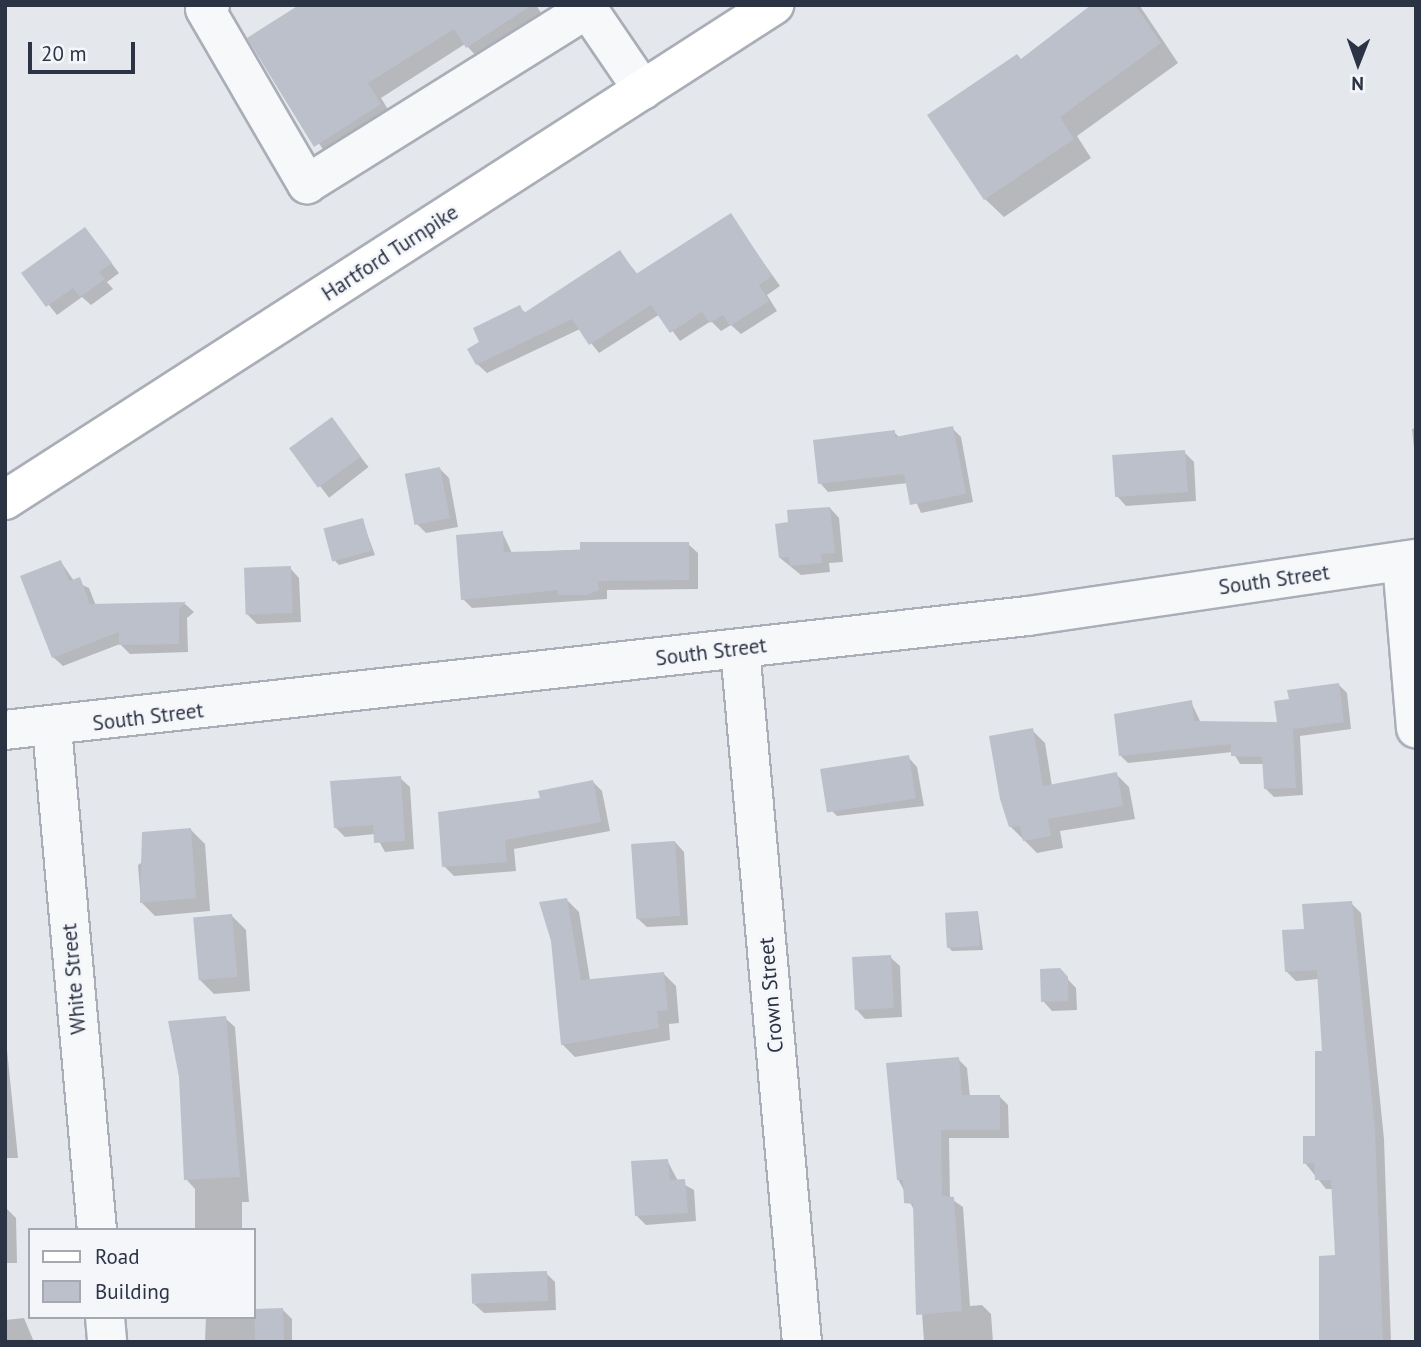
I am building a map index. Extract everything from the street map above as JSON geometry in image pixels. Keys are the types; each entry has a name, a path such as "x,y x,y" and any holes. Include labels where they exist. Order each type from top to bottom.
{"main road":[{"name":"Hartford Turnpike","path":"5,500 774,5"}],"street":[{"path":"210,5 205,9 307,184 586,7 643,90"},
{"path":"1409,561 1416,728"},
{"name":"South Street","path":"5,730 52,727 1028,616 1409,561"},
{"name":"Crown Street","path":"740,649 802,1342"},
{"name":"White Street","path":"52,727 97,1228"},
{"path":"105,1319 107,1342"}],"building":[{"path":"299,5 532,5 466,48 454,29 368,83 381,104 314,147 247,38"},
{"path":"1091,5 1135,5 1161,43 1060,117 1074,139 984,200 927,115 1017,54 1021,59"},
{"path":"731,213 772,276 759,285 769,301 730,326 723,315 710,323 702,312 670,333 651,305 589,345 572,319 476,365 467,349 479,342 473,328 520,305 524,313 620,250 636,274"},
{"path":"85,227 112,263 99,272 105,279 80,297 73,288 46,307 21,273"},
{"path":"332,417 361,457 318,488 289,448"},
{"path":"953,426 966,494 910,505 904,474 818,484 813,440 895,430 895,437"},
{"path":"1185,450 1188,492 1115,497 1112,455"},
{"path":"440,467 450,518 415,525 405,474"},
{"path":"830,507 835,553 821,554 822,563 790,566 789,557 779,558 775,524 788,522 787,510"},
{"path":"363,518 372,551 332,561 323,529"},
{"path":"503,531 504,552 580,550 580,542 689,542 689,580 598,581 599,590 587,595 558,595 558,590 461,600 456,535"},
{"path":"61,560 69,581 80,577 90,604 186,602 179,609 179,644 119,645 119,632 52,658 20,576"},
{"path":"291,566 293,613 246,615 244,568"},
{"path":"1339,683 1344,722 1293,729 1296,788 1264,789 1262,757 1231,756 1231,744 1119,756 1114,714 1192,700 1194,721 1277,722 1274,701 1289,699 1287,690"},
{"path":"1033,728 1043,786 1117,772 1123,806 1048,819 1051,836 1023,841 1020,826 1009,827 1000,799 989,736"},
{"path":"909,755 916,798 827,813 820,769"},
{"path":"401,776 405,841 374,843 373,825 334,828 330,781"},
{"path":"593,780 601,822 505,840 507,862 442,867 438,812 540,798 538,791"},
{"path":"191,828 196,898 140,903 142,832"},
{"path":"675,841 680,916 636,919 631,844"},
{"path":"567,898 581,980 664,972 668,1010 657,1011 659,1028 561,1045 551,941 539,902"},
{"path":"1352,901 1375,1129 1383,1342 1319,1342 1319,1256 1335,1255 1331,1180 1315,1180 1314,1163 1303,1164 1303,1136 1315,1136 1315,1051 1322,1051 1317,970 1285,972 1282,930 1304,929 1302,904"},
{"path":"978,911 980,946 947,948 945,913"},
{"path":"232,914 237,977 199,980 193,917"},
{"path":"891,955 894,1008 855,1010 852,957"},
{"path":"1060,968 1068,977 1068,1001 1041,1002 1040,969"},
{"path":"226,1016 240,1177 184,1180 179,1077 168,1021"},
{"path":"959,1057 962,1095 1000,1095 1000,1130 941,1130 942,1196 954,1197 962,1311 916,1315 913,1204 904,1203 903,1180 897,1180 886,1063"},
{"path":"668,1159 670,1180 685,1179 688,1213 635,1216 631,1161"},
{"path":"547,1271 548,1301 472,1304 471,1274"},
{"path":"283,1308 284,1342 255,1342 256,1309"}]}
